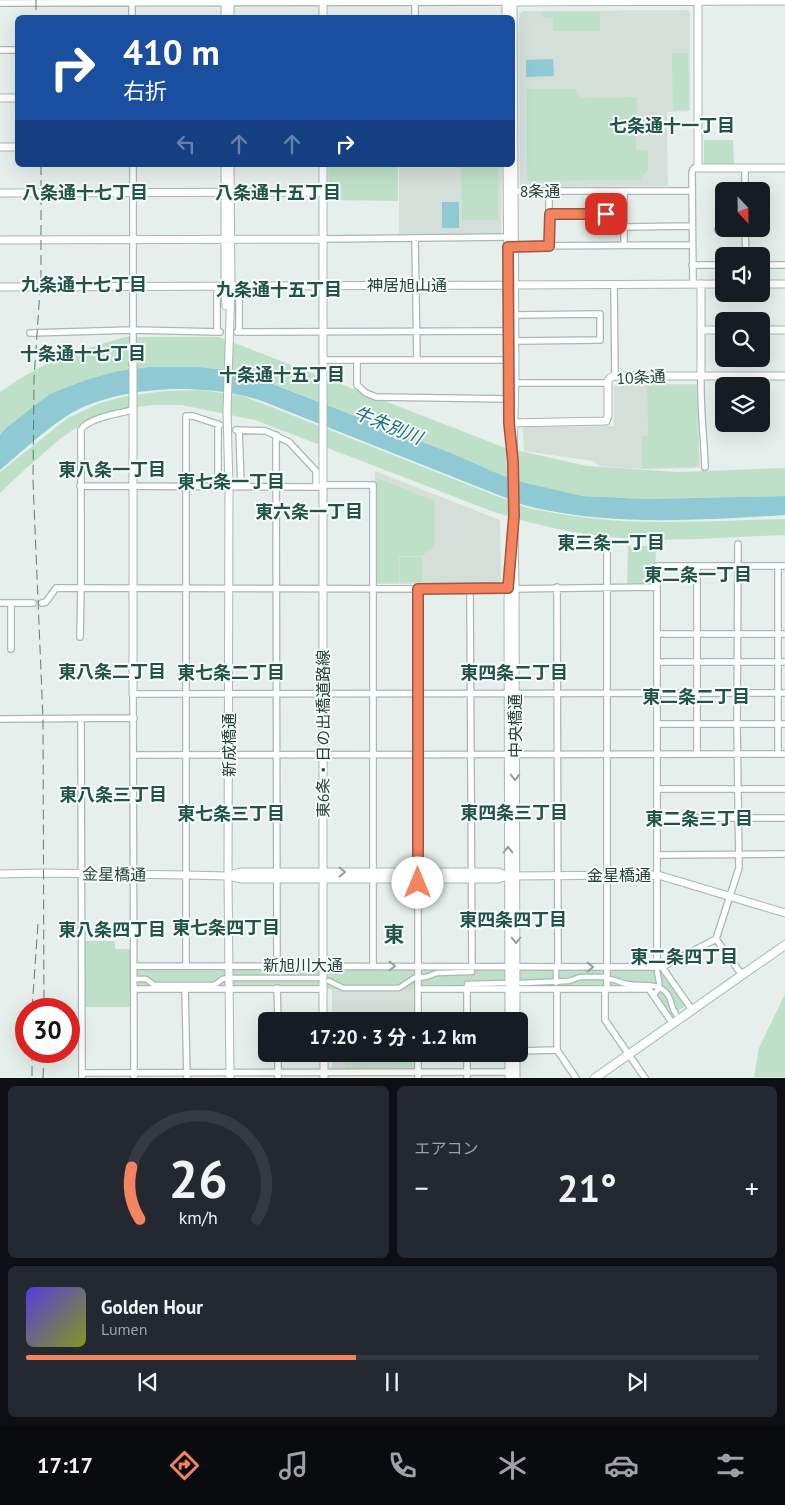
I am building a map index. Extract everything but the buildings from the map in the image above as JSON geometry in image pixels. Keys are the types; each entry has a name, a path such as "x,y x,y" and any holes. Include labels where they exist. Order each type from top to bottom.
{"main road":[{"path":"595,1078 785,945"}],"street":[{"path":"225,15 227,1"},
{"path":"227,1 229,15"},
{"path":"323,1 323,15"},
{"path":"415,1 415,15"},
{"path":"507,15 510,1"},
{"path":"510,1 511,15"},
{"path":"698,1 698,168"},
{"path":"0,3 785,1"},
{"path":"132,2 132,15"},
{"path":"0,50 15,50"},
{"path":"0,98 15,98"},
{"path":"0,147 15,147"},
{"path":"133,167 134,1075"},
{"path":"30,333 133,330 219,331 228,239 226,167"},
{"path":"228,193 230,167"},
{"path":"323,167 324,364 357,360 508,360"},
{"path":"507,167 511,191"},
{"path":"511,423 515,341 512,331 511,285 512,167"},
{"path":"693,284 692,172 694,168 785,168"},
{"path":"745,168 745,182"},
{"name":"8条通","path":"511,191 692,191"},
{"path":"0,193 323,192"},
{"path":"549,192 549,246"},
{"path":"624,192 624,246"},
{"path":"550,214 624,214"},
{"path":"624,227 692,226"},
{"path":"0,240 511,237"},
{"path":"415,238 417,360"},
{"path":"511,247 692,245"},
{"path":"770,265 785,264"},
{"path":"692,266 715,265"},
{"path":"701,284 700,400 703,413 706,467"},
{"name":"神居旭山通","path":"0,287 715,284"},
{"path":"770,284 785,284"},
{"path":"511,285 515,315 508,360 512,383"},
{"path":"614,285 615,376"},
{"name":"新成橋通","path":"224,286 228,346 230,1075"},
{"path":"239,286 238,332 512,331"},
{"path":"515,315 600,314 600,340 515,341"},
{"path":"701,330 715,330"},
{"path":"770,330 785,330"},
{"path":"357,360 358,385 366,393 376,397 512,399"},
{"name":"東6条・日の出橋道路線","path":"323,1012 323,589 320,486 323,446 324,364"},
{"name":"10条通","path":"511,423 605,422 608,416 608,383 610,378 615,376 785,376"},
{"path":"512,383 608,383"},
{"path":"80,637 80,434 83,426 96,420 133,410"},
{"path":"186,966 186,416 193,416 219,425 218,486"},
{"name":"中央橋通","path":"511,423 514,516 511,588 512,986 515,1012"},
{"path":"240,486 238,430 266,431 289,442 316,471 320,486"},
{"path":"276,436 277,966"},
{"path":"80,486 373,485 373,965"},
{"path":"660,967 716,939 739,868 737,724 738,544"},
{"path":"607,548 607,986 605,989 604,1020 645,1078"},
{"path":"653,995 660,984 657,973 660,967 657,790 657,566 785,566"},
{"path":"697,566 697,754"},
{"path":"134,755 782,754 778,724 778,566"},
{"path":"42,603 46,602 56,588 470,589 657,587"},
{"path":"557,588 557,1050 576,1078"},
{"path":"418,589 418,1012"},
{"path":"470,589 472,984"},
{"path":"0,603 33,603"},
{"path":"11,603 11,649"},
{"path":"657,634 785,634"},
{"path":"657,662 785,662"},
{"path":"133,694 785,693"},
{"path":"0,719 134,718"},
{"path":"81,719 82,1075 509,1075 508,1062"},
{"path":"657,724 785,724"},
{"path":"657,790 785,790"},
{"path":"658,818 785,818"},
{"path":"658,855 785,854"},
{"name":"金星橋通","path":"0,874 81,873 228,876 241,872 277,875 472,875 498,879 512,876 658,875 785,912"},
{"path":"716,939 742,975"},
{"name":"新旭川大通","path":"134,966 373,965 472,970"},
{"name":"新旭川大通","path":"329,981 343,988 399,988 411,980 426,977 437,972 512,967 660,967"},
{"path":"660,967 692,1010"},
{"path":"418,989 467,989 573,981 580,977 607,978 626,984 650,984 659,987 670,999 671,1007 676,1014"},
{"name":"新旭川大通","path":"134,979 146,979 154,985 215,985 222,979 230,978 318,978"},
{"path":"467,1012 467,984 557,989 649,989 673,1024"},
{"name":"中央橋通","path":"509,1012 512,986"},
{"name":"新旭川大通","path":"134,988 323,989"},
{"path":"185,988 187,1075"},
{"path":"278,988 278,1012"},
{"path":"528,1051 557,1050"},
{"path":"278,1062 278,1075"},
{"path":"324,1062 324,1075"},
{"path":"418,1062 418,1075"},
{"path":"467,1062 468,1075"},
{"path":"516,1062 516,1078"}],"shaded area":[{"path":"688,10 690,12 690,111 667,112 668,186 520,187 519,15 523,11"},
{"path":"399,167 502,167 501,234 399,234"},
{"path":"617,384 697,384 700,468 642,469 600,466 593,461 524,451 523,427 614,426 614,386"},
{"path":"375,471 500,520 501,580 497,584 376,584 374,582"},
{"path":"332,989 415,989 415,1012 332,1012"},
{"path":"332,1062 415,1062 415,1070 332,1070"}],"green space":[{"path":"543,12 600,12 600,31 553,31 553,18 543,18"},
{"path":"672,53 688,53 689,110 673,110"},
{"path":"527,89 575,89 581,98 637,97 636,150 648,151 648,170 639,180 527,181"},
{"path":"704,140 733,140 734,165 704,166"},
{"path":"328,167 398,167 398,201 329,200"},
{"path":"461,167 498,167 498,220 462,220"},
{"path":"125,337 219,337 503,447 587,466 678,472 785,468 785,496 646,499 582,496 550,489 499,474 451,453 243,372 199,367 149,367 118,371 0,435 0,392 61,356"},
{"path":"647,386 696,386 699,463 695,467 642,468 642,437 648,436"},
{"path":"203,390 243,396 527,508 597,519 641,522 785,519 785,535 647,540 561,530 494,512 255,420 181,405 154,405 122,409 90,419 61,438 0,493 0,472 68,418 100,403 127,396 165,391"},
{"path":"377,478 435,501 434,546 422,556 399,556 399,582 376,583 375,581"},
{"path":"628,546 656,546 655,585 627,585"},
{"path":"400,557 422,557 422,582 400,582"},
{"path":"81,941 115,941 115,949 134,949 134,966 662,967 687,1005 669,1017 649,989 134,989 134,1007 82,1007"},
{"path":"785,994 785,1077 754,1077 759,1048"},
{"path":"345,1062 412,1062 412,1067 345,1068"}],"water":[{"path":"553,59 554,76 526,77 526,60"},
{"path":"442,202 459,202 459,228 442,228"},
{"name":"牛朱別川","path":"149,367 199,367 242,372 526,483 582,496 646,499 785,496 785,515 654,520 588,517 556,512 524,505 262,401 241,395 194,389 145,391 121,395 79,409 49,429 0,470 0,435 6,428 50,394 86,380 118,371"}],"railway":[{"path":"36,0 36,15"},
{"path":"41,167 41,275 34,379 33,481 43,719 44,998"},
{"path":"33,998 38,924"},
{"path":"32,1063 32,1078"},
{"path":"43,1078 44,1063"}],"district":[{"name":"七条通十一丁目","path":"672,125"},
{"name":"八条通十七丁目","path":"85,192"},
{"name":"八条通十五丁目","path":"278,192"},
{"name":"九条通十七丁目","path":"84,284"},
{"name":"九条通十五丁目","path":"279,289"},
{"name":"十条通十七丁目","path":"83,353"},
{"name":"十条通十五丁目","path":"282,374"},
{"name":"東八条一丁目","path":"112,469"},
{"name":"東七条一丁目","path":"231,481"},
{"name":"東六条一丁目","path":"309,511"},
{"name":"東三条一丁目","path":"611,542"},
{"name":"東二条一丁目","path":"698,574"},
{"name":"東八条二丁目","path":"112,671"},
{"name":"東七条二丁目","path":"231,672"},
{"name":"東四条二丁目","path":"514,672"},
{"name":"東二条二丁目","path":"696,696"},
{"name":"東八条三丁目","path":"113,794"},
{"name":"東四条三丁目","path":"514,812"},
{"name":"東七条三丁目","path":"231,813"},
{"name":"東二条三丁目","path":"699,818"},
{"name":"東四条四丁目","path":"513,919"},
{"name":"東七条四丁目","path":"226,927"},
{"name":"東八条四丁目","path":"112,929"},
{"name":"東","path":"394,934"},
{"name":"東二条四丁目","path":"684,956"}],"route":[{"path":"418,883 418,589 508,588 514,516 513,461 509,423 508,247 549,246 550,214 606,214"}]}
